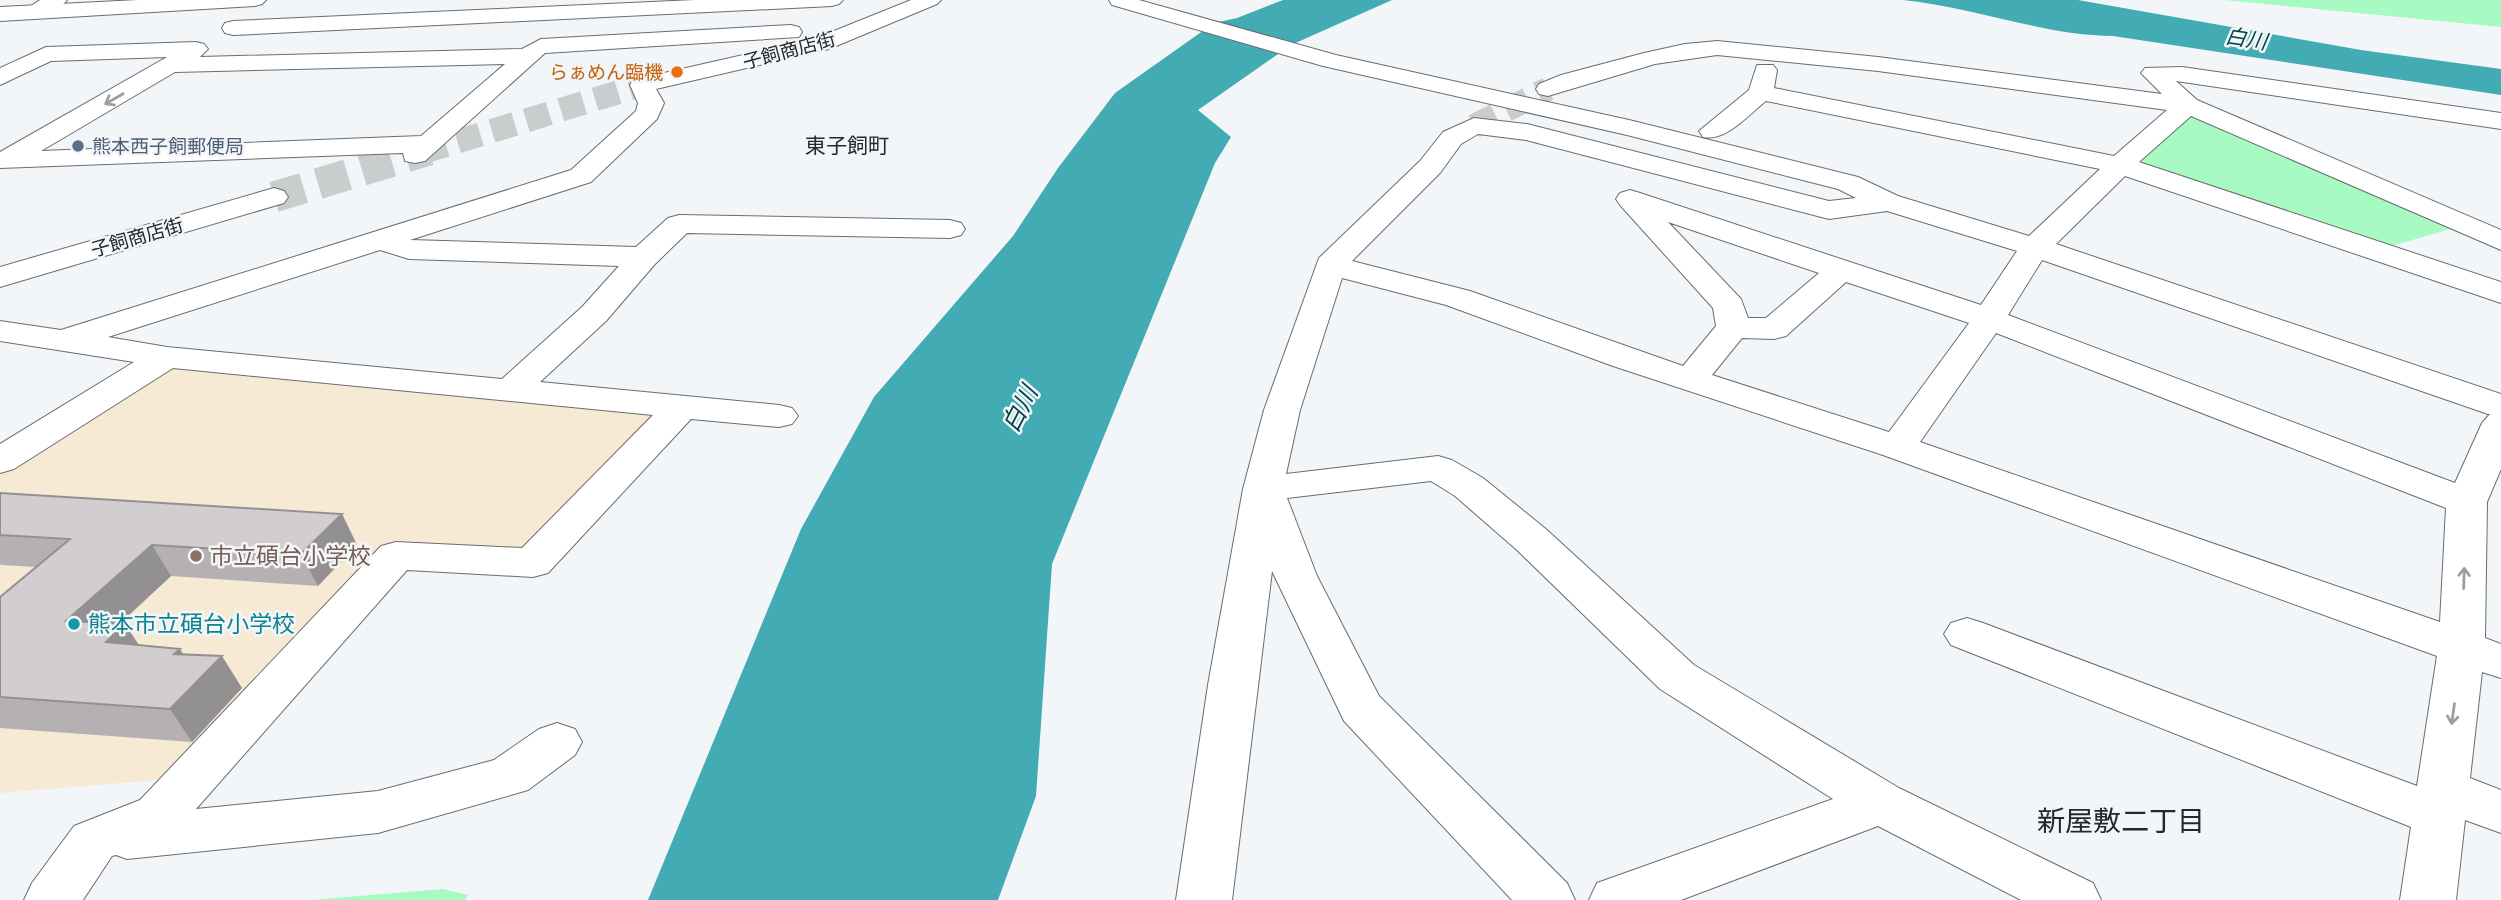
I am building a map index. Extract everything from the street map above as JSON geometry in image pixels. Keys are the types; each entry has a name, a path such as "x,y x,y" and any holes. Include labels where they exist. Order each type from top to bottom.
{"street":[{"path":"33,12 55,0"},
{"path":"0,14 255,0"},
{"path":"2,162 173,65 280,0"},
{"path":"233,28 563,8 832,0"},
{"name":"子飼商店街","path":"380,239 581,176 648,114 651,103 642,85 821,44 930,0"},
{"path":"1120,0 1141,16 1165,20 1272,57 1494,103 1848,183 1888,202 2035,247 2501,406"},
{"path":"2,162 421,150 535,51 563,8"},
{"path":"173,65 535,51 807,32 821,44"},
{"path":"1888,202 1877,174 1548,89 1570,80 1685,51 1717,48 1769,51 2188,105 2501,240"},
{"path":"0,78 46,54 196,49"},
{"path":"1712,131 1761,93 1769,51"},
{"path":"0,61 35,59"},
{"path":"2188,105 2153,73 2182,74 2498,121"},
{"path":"1761,93 2120,165 2501,293"},
{"path":"1897,447 1989,319 2035,247 2120,165 2188,105"},
{"path":"1204,900 1232,685 1263,489 1282,410 1330,265 1430,167 1451,138 1474,126 1527,132 1829,210 1888,202"},
{"path":"1580,145 1659,227 1729,306 1733,327 1690,380"},
{"name":"子飼商店街","path":"0,277 274,197"},
{"path":"1630,199 1989,319 2467,502"},
{"path":"511,390 594,314 644,257 679,224 950,229"},
{"path":"62,340 380,239 409,250 644,257"},
{"path":"1330,265 1458,298 1690,380 1897,447 2481,653"},
{"path":"1733,327 1774,329 1842,269"},
{"path":"0,331 167,357 779,416"},
{"path":"0,461 167,357"},
{"path":"52,900 93,841 159,815 396,556 533,563 682,407"},
{"path":"2428,900 2441,802 2481,653 2467,502 2501,423"},
{"path":"1263,489 1438,468 1469,487 1532,540 1677,677 1881,803 2073,900"},
{"path":"1263,489 1295,576 1361,708 1547,900"},
{"path":"1966,634 2441,802 2501,811"},
{"path":"93,841 378,812 510,776 557,742"},
{"path":"1618,900 1881,803"}],"shaded area":[{"path":"168,367 669,415 534,551 399,549 182,778 0,793 0,470"}],"green space":[{"path":"2224,0 2501,0 2501,27"},
{"path":"2188,105 2464,225 2378,250 2120,165"},
{"path":"443,889 468,895 465,900 311,900"}],"water":[{"name":"白川","path":"1283,0 1392,0 1291,45 1198,110 1231,137 1215,163 1052,564 1036,796 998,900 648,900 801,529 874,397 1013,236 1058,168 1115,93 1214,23 1237,18"},
{"name":"白川","path":"1903,0 2078,0 2361,50 2501,69 2501,95 2113,36 2060,31 1955,8"}],"building":[{"path":"0,493 342,514 301,554 152,545 66,621 125,624 106,642 180,649 174,654 222,656 170,709 0,697 0,597 70,539 0,535"}],"tunnel":[{"path":"423,152 642,85"},
{"path":"1474,126 1548,89"},
{"path":"274,197 429,150"}],"place":[{"name":"らぁめん臨機","path":"677,72"},
{"name":"熊本西子飼郵便局","path":"78,146"},
{"name":"市立碩台小学校","path":"196,556"},
{"name":"熊本市立碩台小学校","path":"74,624"}],"district":[{"name":"東子飼町","path":"847,146"},
{"name":"新屋敷二丁目","path":"2121,821"}]}
